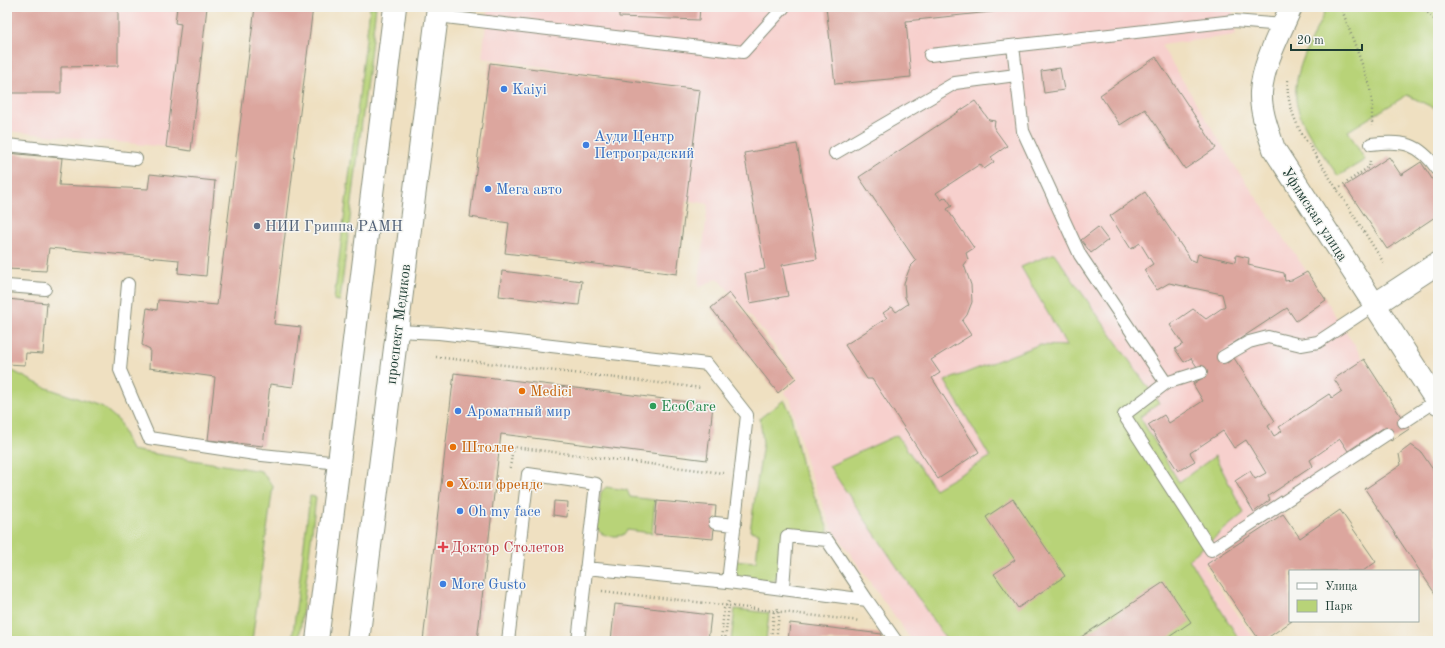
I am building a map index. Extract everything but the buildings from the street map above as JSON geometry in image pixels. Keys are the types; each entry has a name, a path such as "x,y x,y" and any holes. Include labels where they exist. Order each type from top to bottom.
{"main road":[{"path":"317,641 395,7"},
{"name":"проспект Медиков","path":"358,641 438,12"},
{"name":"Уфимская улица","path":"1287,16 1267,64 1261,92 1264,120 1274,149 1437,402"},
{"path":"1374,305 1438,263"}],"lane":[{"path":"438,12 743,52 784,7"},
{"path":"930,55 1287,16"},
{"path":"1013,46 1023,131 1080,255 1166,383"},
{"path":"836,153 956,83 1016,75"},
{"path":"1371,144 1395,141 1413,146 1429,157 1438,170"},
{"path":"7,144 136,159"},
{"path":"128,284 120,370 149,438 262,455 339,463"},
{"path":"7,286 45,289"},
{"path":"1223,358 1249,342 1268,337 1301,345 1318,342 1374,305"},
{"path":"397,331 439,333 707,364 747,415 728,582"},
{"path":"1201,372 1166,383 1124,415 1211,550 1387,434"},
{"path":"1404,422 1437,402"},
{"path":"508,641 528,474 596,484 578,641"},
{"path":"715,523 735,525"},
{"path":"783,588 788,536 827,540 896,641"},
{"path":"586,568 783,588 867,600"}],"path":[{"path":"1341,7 1369,83 1372,101"},
{"path":"1422,7 1438,23"},
{"path":"1288,76 1287,89 1291,111 1300,132 1384,263"},
{"path":"436,357 706,388"},
{"path":"510,470 513,447 730,474"},
{"path":"599,598 600,591 864,621"},
{"path":"721,641 727,606 734,596"},
{"path":"774,600 779,611 776,641"},
{"path":"725,641 727,606"},
{"path":"771,641 774,611"}],"shaded area":[{"path":"7,7 177,7 175,23 181,24 166,147 7,131"},
{"path":"488,7 1239,7 1232,8 1236,35 1161,45 1233,163 1307,272 1409,429 1204,566 1256,641 912,641 831,527 806,462 790,398 783,393 798,378 767,336 718,278 698,288 708,204 686,200 700,90 482,58"}],"green space":[{"path":"370,7 376,7 340,301 334,300"},
{"path":"1325,7 1438,7 1438,110 1407,95 1348,131 1365,160 1338,176 1306,129 1301,119 1296,99 1296,88 1301,66 1324,13"},
{"path":"1054,253 1159,403 1140,417 1179,482 1215,456 1244,513 1189,559 1239,639 1235,641 947,641 829,466 897,435 935,489 990,457 945,381 1038,345 1067,346 1021,267"},
{"path":"7,368 44,387 103,407 119,421 131,450 261,471 273,486 252,641 7,641"},
{"path":"784,400 790,411 802,466 828,529 827,538 786,534 780,577 772,582 739,579 733,573 733,560 756,562 759,533 750,531 763,443 760,418"},
{"path":"606,487 627,490 630,497 655,500 652,533 627,530 623,535 607,536 598,530 597,527 601,492"},
{"path":"310,496 316,497 299,641 292,641"},
{"path":"735,609 769,613 766,641 731,641"}],"place":[{"name":"Kaiyi","path":"504,89"},
{"name":"Ауди Центр Петроградский","path":"586,145"},
{"name":"Мега авто","path":"488,189"},
{"name":"НИИ Гриппа РАМН","path":"257,226"},
{"name":"Medici","path":"522,391"},
{"name":"EcoCare","path":"653,406"},
{"name":"Ароматный мир","path":"458,411"},
{"name":"Штолле","path":"453,447"},
{"name":"Холи френдс","path":"450,484"},
{"name":"Oh my face","path":"460,511"},
{"name":"Доктор Столетов","path":"443,547"},
{"name":"More Gusto","path":"443,584"}]}
